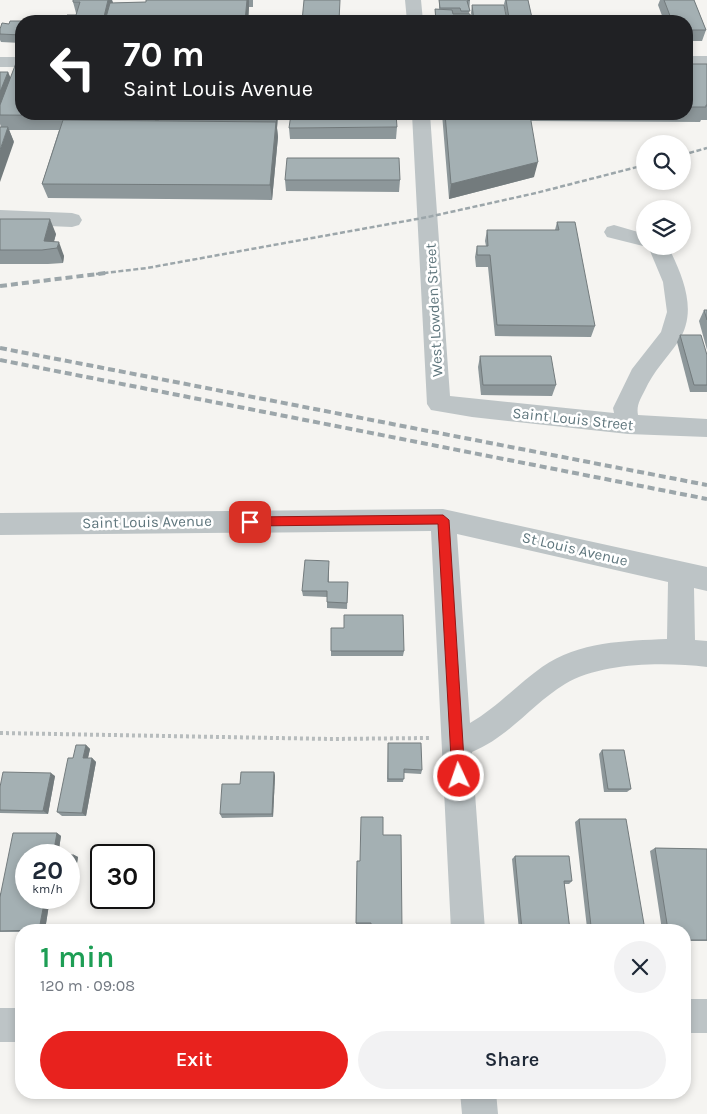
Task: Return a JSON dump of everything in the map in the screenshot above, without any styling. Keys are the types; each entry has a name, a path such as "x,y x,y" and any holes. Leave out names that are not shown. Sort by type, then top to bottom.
{"street":[{"path":"413,0 414,15"},
{"path":"693,61 707,61"},
{"path":"0,62 15,62"},
{"name":"West Lowden Street","path":"421,120 439,404"},
{"path":"0,217 72,220"},
{"path":"628,425 626,408 640,375 671,335 678,312 674,282 660,255"},
{"name":"Saint Louis Street","path":"439,404 628,425 707,428"},
{"path":"443,520 468,924"},
{"name":"Saint Louis Avenue","path":"0,524 443,520"},
{"name":"St Louis Avenue","path":"443,520 694,576"},
{"path":"456,738 471,738 483,732 554,675 582,662 606,655 694,652 694,576"},
{"path":"691,1016 707,1016"},
{"path":"0,1025 15,1025"},
{"path":"479,1099 480,1114"}],"lane":[{"path":"614,232 636,239"}],"path":[{"path":"0,733 332,739 456,738"}],"building":[{"path":"73,0 108,0 104,15 76,15 80,2 73,2"},
{"path":"146,0 247,0 246,15 107,15 110,3 146,2"},
{"path":"304,0 340,0 339,15 303,15"},
{"path":"439,0 470,0 467,1 470,11 461,11 460,8 440,8"},
{"path":"506,0 528,0 531,15 508,15"},
{"path":"664,0 694,0 706,30 693,30 693,15 670,15"},
{"path":"472,5 504,5 506,15 473,15"},
{"path":"435,9 452,10 453,14 470,15 436,15"},
{"path":"10,21 15,21 15,35 0,34 2,23 9,24"},
{"path":"693,64 707,64 706,107 693,107"},
{"path":"15,66 15,115 0,115 0,105"},
{"path":"0,72 8,72 0,92"},
{"path":"63,120 276,122 270,185 42,184"},
{"path":"290,120 396,120 397,127 289,128"},
{"path":"446,120 531,120 538,162 451,184"},
{"path":"0,127 8,127 0,150"},
{"path":"287,158 399,158 400,180 285,180"},
{"path":"0,219 50,219 44,241 59,242 57,248 0,250"},
{"path":"557,222 575,222 595,326 497,325 490,255 477,255 477,246 488,246 487,230 559,230"},
{"path":"680,335 701,335 707,355 707,385 694,385"},
{"path":"480,356 551,356 556,385 483,385"},
{"path":"305,560 329,561 328,582 348,582 347,603 327,602 327,591 302,591"},
{"path":"344,615 403,615 404,651 331,651 331,628 344,628"},
{"path":"388,743 421,743 422,770 404,769 404,779 388,779"},
{"path":"76,745 86,745 83,758 92,758 82,813 57,812 68,758 73,758"},
{"path":"602,750 624,750 631,789 608,789"},
{"path":"3,772 51,773 43,811 0,810 0,787"},
{"path":"241,772 274,772 272,814 220,814 222,784 240,784"},
{"path":"361,817 383,817 383,835 401,835 402,924 356,923 357,861 360,861"},
{"path":"579,819 626,819 644,924 591,924"},
{"path":"13,833 57,833 55,844 15,844 15,909 43,909 40,924 15,924 15,931 0,931 0,897"},
{"path":"655,848 707,849 707,940 691,940 691,924 667,924"},
{"path":"515,856 569,856 572,881 564,881 569,924 521,924"}],"railway":[{"path":"691,152 707,148"},
{"path":"96,274 147,268 428,217 536,193 636,167"},
{"path":"0,286 106,273"},
{"path":"0,348 707,485"},
{"path":"0,360 707,499"}],"route":[{"path":"250,522 443,520 459,776"}]}
